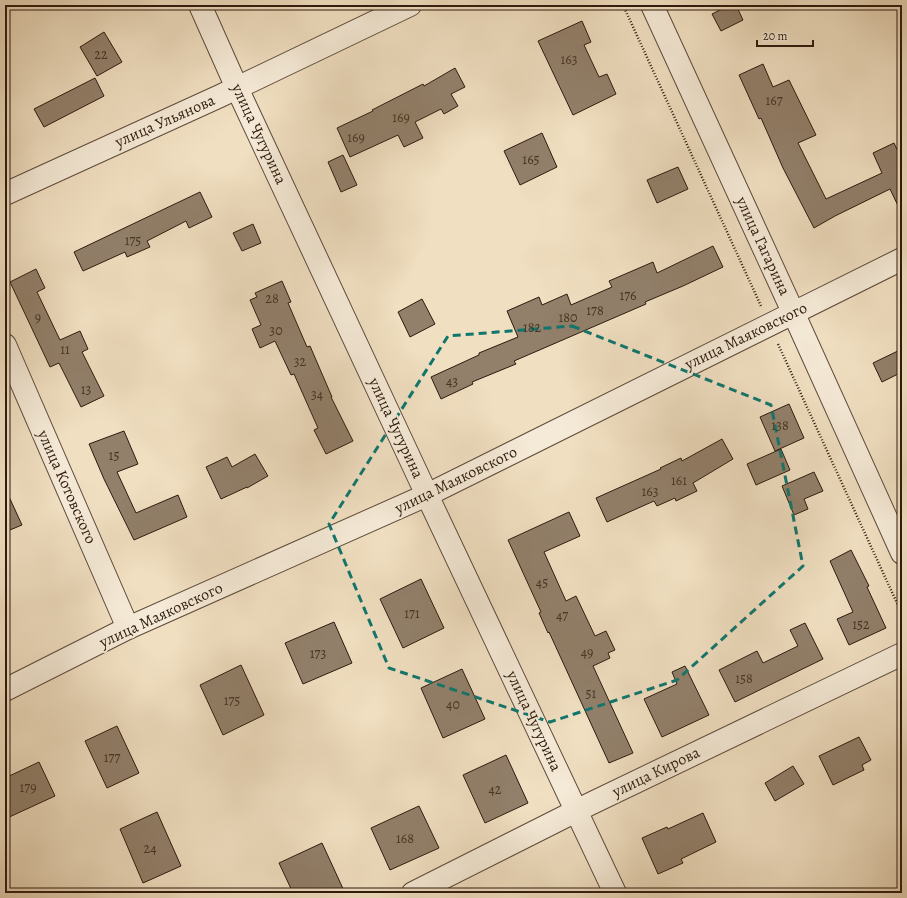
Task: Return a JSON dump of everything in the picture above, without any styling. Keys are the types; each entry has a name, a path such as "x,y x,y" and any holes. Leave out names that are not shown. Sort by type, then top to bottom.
{"street":[{"name":"улица Чугурина","path":"200,5 237,88 614,893"},
{"name":"улица Ульянова","path":"5,194 237,88 410,5"},
{"name":"улица Гагарина","path":"652,5 902,553"},
{"name":"улица Маяковского","path":"5,690 128,628 427,495 902,259"},
{"name":"улица Котовского","path":"5,346 128,628"},
{"name":"улица Кирова","path":"413,893 576,811 902,654"}],"highlighted area":[{"path":"572,326 771,405 803,566 677,680 550,722 389,668 329,524 448,336"}],"building":[{"path":"730,5 736,5 743,20 721,31 712,14"},
{"path":"582,21 591,42 584,45 599,77 607,74 616,94 573,115 538,41"},
{"path":"104,32 122,62 97,76 80,47"},
{"path":"763,64 773,87 789,80 816,135 798,143 826,199 882,173 873,153 894,143 902,160 902,214 890,189 814,228 783,168 761,118 759,119 739,75"},
{"path":"455,68 465,87 451,94 458,106 444,114 441,109 415,122 423,138 404,147 398,135 350,157 337,128 373,111 372,110 423,84 424,86"},
{"path":"95,78 104,96 44,127 34,109"},
{"path":"542,133 557,167 520,185 504,151"},
{"path":"343,155 357,185 341,192 328,162"},
{"path":"678,167 688,189 657,203 647,180"},
{"path":"200,192 212,217 189,228 186,221 147,241 150,247 127,257 125,252 83,271 74,252"},
{"path":"253,224 261,243 242,251 233,233"},
{"path":"713,246 723,267 645,302 646,304 514,361 516,364 472,382 473,384 441,399 431,377 479,355 479,353 518,337 507,311 539,297 542,305 567,294 571,305 612,287 609,281 653,262 657,273"},
{"path":"36,269 45,288 37,292 60,340 80,331 88,349 82,352 104,396 81,407 59,363 50,367 10,282"},
{"path":"282,281 291,302 288,303 307,347 310,346 331,397 353,441 326,454 314,430 318,428 294,374 291,375 275,341 260,348 252,329 261,325 250,300 257,297 255,293"},
{"path":"422,299 435,324 410,337 398,312"},
{"path":"902,349 902,372 882,382 873,363"},
{"path":"789,404 804,438 775,451 760,417"},
{"path":"124,431 138,464 117,472 136,513 178,495 187,517 134,540 104,479 89,444"},
{"path":"722,439 733,459 693,483 697,491 676,501 675,498 657,506 654,501 607,522 596,498 661,469 660,468 681,458 682,461"},
{"path":"781,449 790,470 756,485 747,464"},
{"path":"255,454 268,476 247,488 221,499 206,467 227,457 232,467"},
{"path":"814,472 823,491 804,499 808,509 794,515 782,486"},
{"path":"5,488 22,525 5,532"},
{"path":"569,512 580,536 544,552 566,601 576,596 595,636 606,631 615,650 608,653 610,658 593,666 633,753 609,763 549,632 548,633 539,613 541,612 508,540"},
{"path":"851,550 869,586 867,587 886,628 849,645 837,619 853,612 830,561"},
{"path":"421,579 444,628 403,648 380,599"},
{"path":"334,622 352,663 303,684 285,643"},
{"path":"805,623 823,659 735,702 719,670 757,651 763,663 798,646 790,630"},
{"path":"241,665 264,715 223,735 200,685"},
{"path":"685,666 709,715 662,737 644,699 677,684 672,672"},
{"path":"462,669 485,719 443,738 421,688"},
{"path":"117,726 139,773 107,788 85,741"},
{"path":"859,737 871,760 862,765 864,770 833,785 819,756"},
{"path":"506,755 528,803 485,823 463,775"},
{"path":"39,762 55,796 5,819 5,778"},
{"path":"793,766 804,784 775,801 765,783"},
{"path":"419,806 439,848 390,870 371,828"},
{"path":"157,812 181,866 143,883 120,829"},
{"path":"703,813 716,842 681,859 683,863 658,874 642,838 667,827 668,829"},
{"path":"322,843 345,893 293,893 279,863"}]}
